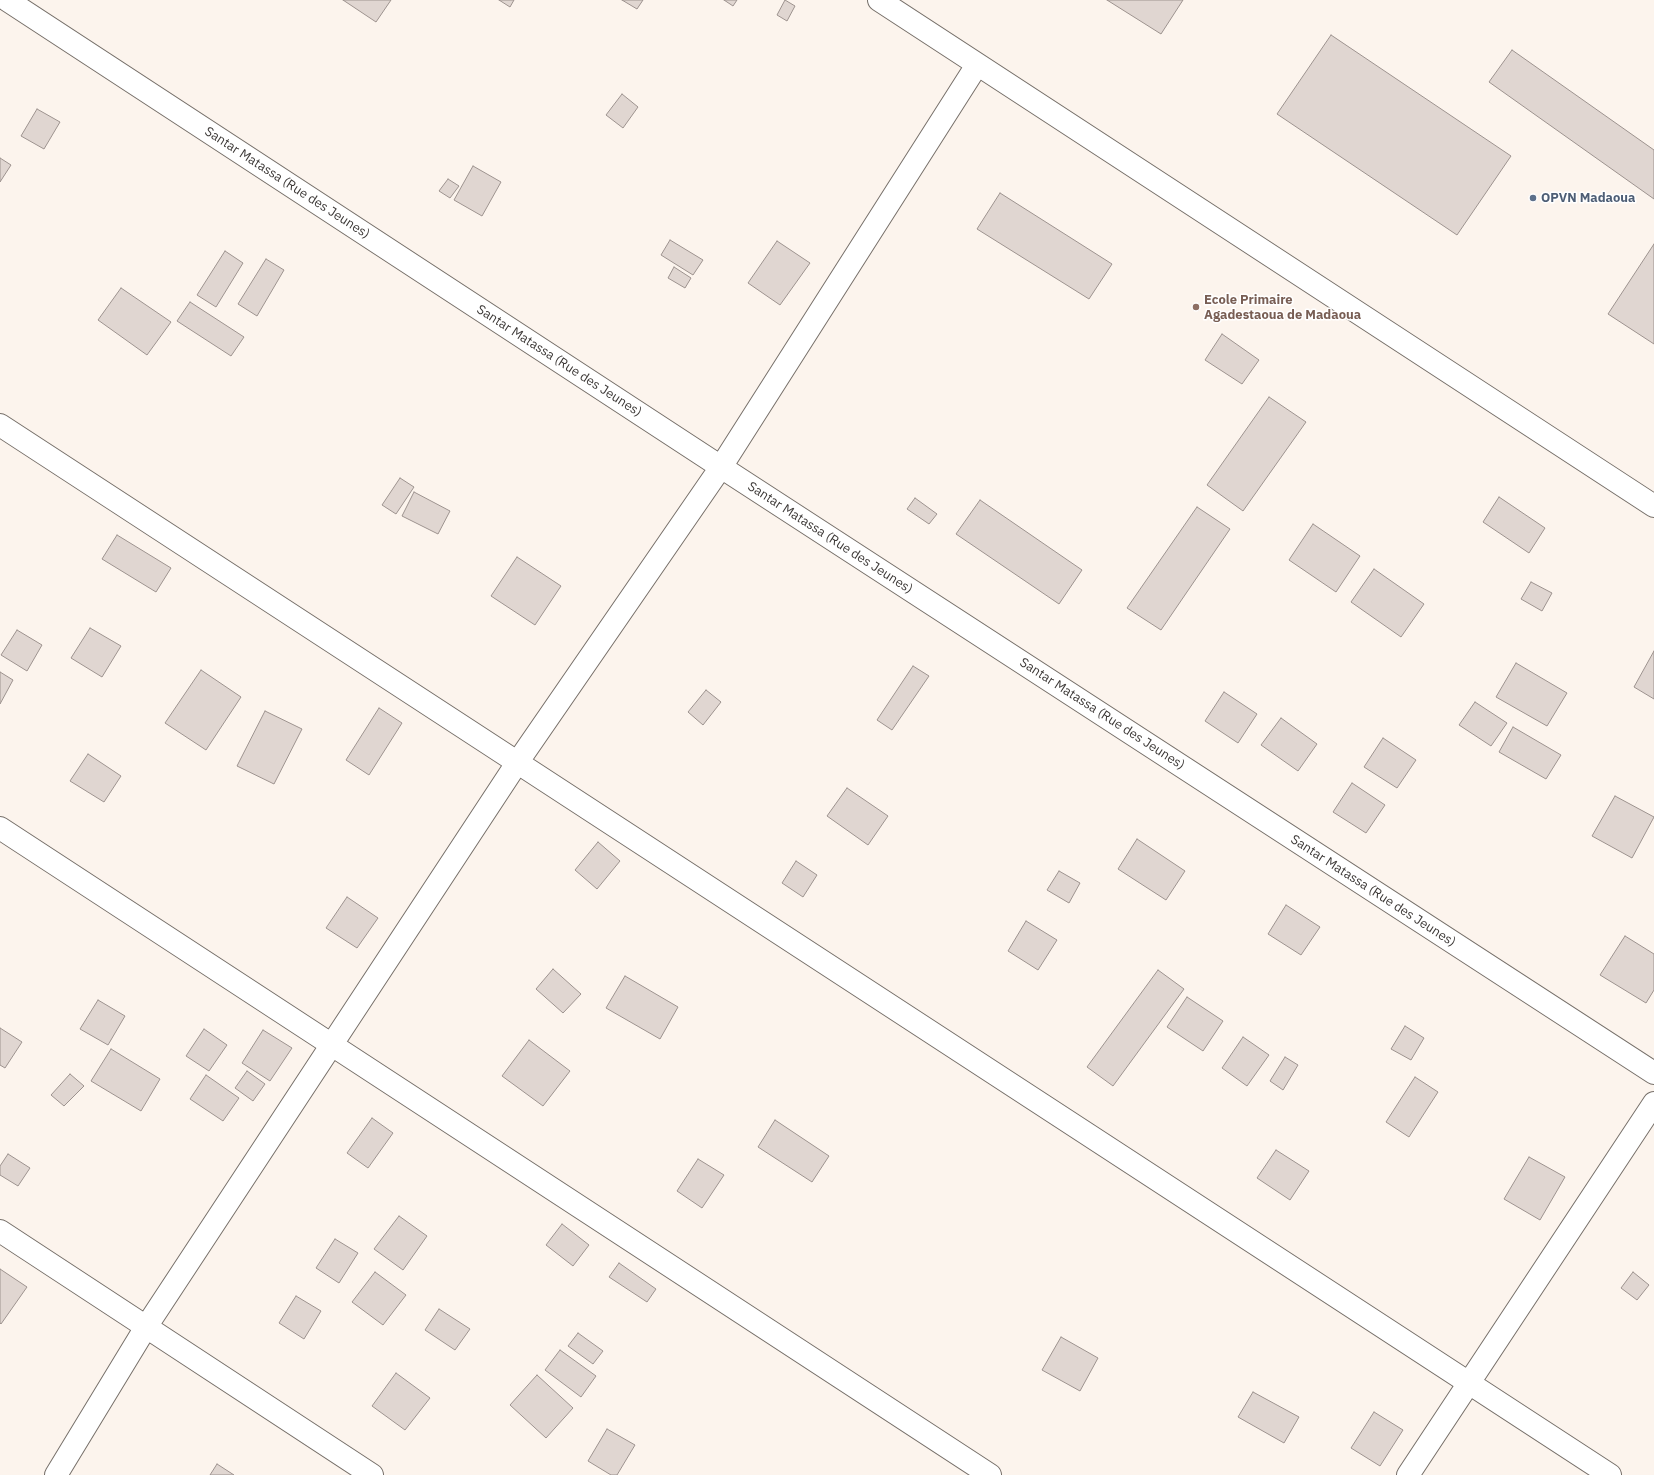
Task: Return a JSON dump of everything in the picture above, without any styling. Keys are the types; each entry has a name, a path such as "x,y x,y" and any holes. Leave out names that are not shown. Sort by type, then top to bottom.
{"main road":[{"name":"Santar Matassa (Rue des Jeunes)","path":"8,0 720,467 1654,1073"},
{"path":"879,0 1654,506"},
{"path":"56,1475 146,1327 518,762 720,467 977,65"},
{"path":"0,425 1610,1475"},
{"path":"0,828 990,1475"},
{"path":"1408,1475 1654,1103"},
{"path":"0,1231 372,1475"}],"building":[{"path":"343,0 391,0 376,22"},
{"path":"499,0 514,0 510,7"},
{"path":"622,0 643,0 637,9"},
{"path":"724,0 737,0 733,6"},
{"path":"785,0 795,6 787,21 777,15"},
{"path":"1107,0 1183,0 1161,34"},
{"path":"1331,35 1511,156 1457,235 1277,114"},
{"path":"1512,50 1654,150 1654,199 1489,82"},
{"path":"622,94 638,107 623,128 606,115"},
{"path":"37,109 60,122 44,149 21,136"},
{"path":"0,158 11,165 0,182"},
{"path":"473,166 501,182 482,216 454,200"},
{"path":"448,179 459,186 450,198 439,191"},
{"path":"1000,193 1112,264 1089,299 977,229"},
{"path":"670,240 703,260 693,275 661,255"},
{"path":"777,241 810,263 780,305 748,283"},
{"path":"1654,244 1654,344 1608,314"},
{"path":"225,251 243,263 216,307 197,295"},
{"path":"266,259 284,270 257,316 238,304"},
{"path":"674,267 691,278 685,288 668,278"},
{"path":"121,288 171,322 147,355 98,320"},
{"path":"190,302 244,337 231,356 177,321"},
{"path":"1222,334 1259,360 1242,384 1205,360"},
{"path":"1269,397 1306,422 1243,511 1207,485"},
{"path":"400,478 414,487 396,514 382,505"},
{"path":"414,492 450,511 438,534 402,516"},
{"path":"1499,497 1545,528 1529,553 1483,522"},
{"path":"915,498 937,514 929,524 907,509"},
{"path":"980,500 1082,570 1059,604 956,534"},
{"path":"1197,507 1230,529 1161,630 1127,608"},
{"path":"1313,524 1360,556 1336,592 1289,560"},
{"path":"117,535 171,568 156,592 102,559"},
{"path":"517,557 561,586 535,625 491,596"},
{"path":"1374,569 1424,604 1401,637 1351,602"},
{"path":"1531,582 1552,593 1542,611 1521,599"},
{"path":"90,628 121,646 102,677 71,658"},
{"path":"17,630 42,645 27,671 1,655"},
{"path":"1654,651 1654,699 1634,687"},
{"path":"1516,663 1567,693 1547,726 1496,697"},
{"path":"913,666 929,676 892,730 877,720"},
{"path":"201,670 241,697 206,750 165,723"},
{"path":"0,672 13,680 0,704"},
{"path":"706,690 721,702 703,725 688,712"},
{"path":"1224,692 1257,714 1238,743 1205,721"},
{"path":"1475,702 1507,723 1491,746 1459,725"},
{"path":"379,708 402,723 369,775 346,760"},
{"path":"265,711 302,729 274,784 237,766"},
{"path":"1281,718 1317,744 1298,771 1261,745"},
{"path":"1513,727 1561,755 1546,779 1499,752"},
{"path":"1383,738 1416,760 1397,788 1364,767"},
{"path":"88,754 121,776 104,802 70,781"},
{"path":"1352,783 1385,805 1366,833 1333,812"},
{"path":"847,788 888,816 868,845 827,816"},
{"path":"1615,796 1654,817 1632,858 1592,836"},
{"path":"1137,839 1185,871 1166,900 1118,869"},
{"path":"598,842 620,861 597,889 575,870"},
{"path":"796,861 817,875 803,897 782,883"},
{"path":"1059,871 1080,883 1069,903 1047,890"},
{"path":"347,897 378,918 357,948 326,928"},
{"path":"1286,905 1320,927 1301,955 1268,934"},
{"path":"1026,921 1057,940 1038,970 1008,951"},
{"path":"1625,936 1654,954 1654,990 1646,1003 1600,975"},
{"path":"553,969 581,994 563,1013 536,989"},
{"path":"1158,970 1184,989 1113,1086 1087,1067"},
{"path":"625,976 678,1007 660,1039 606,1008"},
{"path":"1187,997 1223,1021 1203,1051 1167,1027"},
{"path":"98,1000 125,1016 108,1045 80,1029"},
{"path":"1405,1026 1424,1038 1411,1060 1391,1049"},
{"path":"0,1028 22,1042 5,1068 0,1065"},
{"path":"204,1029 227,1045 209,1071 186,1056"},
{"path":"263,1030 292,1048 270,1081 242,1063"},
{"path":"1243,1037 1269,1055 1247,1086 1222,1068"},
{"path":"529,1040 570,1071 543,1106 502,1076"},
{"path":"111,1049 160,1079 141,1111 91,1081"},
{"path":"1285,1057 1298,1065 1283,1090 1270,1081"},
{"path":"247,1071 265,1084 253,1101 235,1088"},
{"path":"70,1074 84,1086 64,1106 51,1095"},
{"path":"206,1075 239,1098 223,1121 190,1099"},
{"path":"1415,1077 1438,1092 1409,1137 1386,1122"},
{"path":"372,1118 393,1133 368,1168 347,1153"},
{"path":"775,1120 829,1156 812,1182 758,1147"},
{"path":"1276,1150 1309,1171 1290,1200 1257,1178"},
{"path":"8,1154 30,1168 18,1186 0,1175 0,1166"},
{"path":"1529,1157 1565,1177 1540,1220 1504,1199"},
{"path":"698,1159 724,1175 702,1208 677,1191"},
{"path":"399,1216 427,1236 403,1270 374,1249"},
{"path":"562,1224 589,1245 573,1266 546,1245"},
{"path":"335,1239 358,1253 339,1283 316,1268"},
{"path":"619,1263 656,1289 647,1302 609,1277"},
{"path":"0,1269 27,1287 1,1324 0,1323"},
{"path":"375,1272 406,1295 383,1325 352,1302"},
{"path":"1633,1272 1649,1285 1637,1300 1621,1288"},
{"path":"296,1296 321,1311 304,1339 279,1323"},
{"path":"439,1309 470,1329 455,1350 425,1330"},
{"path":"578,1333 603,1351 593,1364 568,1346"},
{"path":"1061,1337 1098,1358 1080,1391 1042,1370"},
{"path":"560,1350 596,1376 581,1397 545,1370"},
{"path":"396,1373 430,1398 405,1430 372,1406"},
{"path":"537,1375 573,1408 546,1438 510,1405"},
{"path":"1253,1392 1299,1417 1284,1443 1238,1417"},
{"path":"1374,1412 1403,1430 1380,1466 1351,1448"},
{"path":"607,1429 635,1445 617,1475 611,1475 588,1461"},
{"path":"217,1464 234,1475 210,1475"}],"place":[{"name":"OPVN Madaoua","path":"1533,198"},
{"name":"Ecole Primaire Agadestaoua de Madaoua","path":"1196,307"}]}
